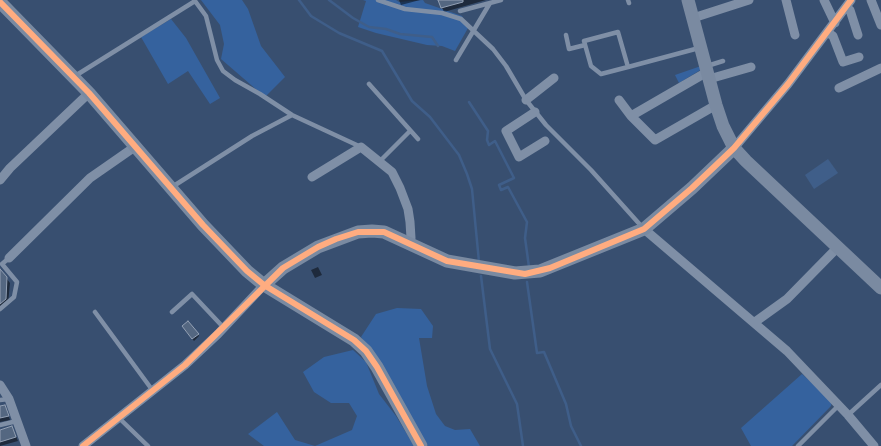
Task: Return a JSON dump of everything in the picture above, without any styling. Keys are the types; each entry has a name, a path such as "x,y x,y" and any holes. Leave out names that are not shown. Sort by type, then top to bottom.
{"street":[{"path":"688,0 716,105 723,126 734,148 881,288"},
{"path":"693,18 749,0"},
{"path":"786,0 795,35"},
{"path":"824,0 835,23"},
{"path":"871,0 881,26"},
{"path":"0,2 34,39 57,59 89,93 171,188 223,245 264,285 330,324 354,340 366,351 377,367 422,446"},
{"path":"83,446 185,365 224,328 264,285 283,268 318,247 358,232 384,232 447,261 515,273 531,273 550,268 644,229 692,188 734,148 788,84 835,23 848,3"},
{"path":"848,3 858,35"},
{"path":"827,32 833,36 843,62 859,57"},
{"path":"631,116 707,72 751,67"},
{"path":"839,88 881,68"},
{"path":"526,100 554,78"},
{"path":"0,180 10,168 89,93"},
{"path":"619,100 631,116 655,140 716,105"},
{"path":"535,112 506,131 519,156 545,142"},
{"path":"4,261 90,178 136,146"},
{"path":"312,177 361,147 392,172 405,199 410,222 411,238 408,244"},
{"path":"644,229 755,322 787,351 872,440"},
{"path":"755,322 786,299 838,247"},
{"path":"0,385 4,400 17,421 26,446"}],"lane":[{"path":"378,0 405,9 442,13 461,19 493,49 506,66 526,100 557,138 590,170 644,229"},
{"path":"460,11 501,0"},
{"path":"74,77 194,1 206,16 217,60 223,71 292,115 361,147"},
{"path":"456,60 490,3"},
{"path":"628,67 618,32 584,41 591,66 601,74 628,67 701,48"},
{"path":"566,35 569,49 585,45"},
{"path":"707,72 723,61"},
{"path":"369,84 418,139"},
{"path":"171,188 252,136 292,115"},
{"path":"380,161 410,131"},
{"path":"0,309 14,297 18,282 4,261"},
{"path":"172,312 192,294 224,328"},
{"path":"95,312 153,391"},
{"path":"848,415 881,385"},
{"path":"798,446 839,405"},
{"path":"119,418 148,446"},
{"path":"0,425 17,421"}],"shaded area":[{"path":"201,0 242,0 248,9 261,46 285,77 265,97 221,59 224,44 220,25"},
{"path":"363,0 396,0 399,2 423,0 425,3 462,16 468,28 455,51 442,46 427,45 376,33 358,27 366,1"},
{"path":"171,19 186,38 220,98 210,104 188,71 168,84 141,37"},
{"path":"701,66 702,69 679,83 675,75"},
{"path":"828,159 838,173 814,189 805,175"},
{"path":"397,308 421,309 433,326 432,338 419,338 427,386 436,414 445,426 455,430 470,429 480,446 428,446 384,370 361,337 376,314"},
{"path":"353,350 366,362 379,394 396,416 414,446 315,446 352,430 357,416 349,403 331,403 314,392 303,372 324,357"},
{"path":"802,374 832,401 831,406 792,446 751,446 741,428"},
{"path":"277,412 295,440 315,446 264,446 248,434"}],"building":[{"path":"438,0 463,0 463,2 441,8"},
{"path":"0,269 7,277 6,299 0,304"},
{"path":"188,321 199,334 192,339 182,326"},
{"path":"5,405 9,416 0,418 0,406"},
{"path":"12,426 16,437 0,442 0,430"}],"waterway":[{"path":"299,0 311,16 339,33 382,51 412,101 430,117 459,155 472,189 479,262"},
{"path":"329,0 353,18 369,27 386,29 400,34 432,37 438,46"},
{"path":"469,102 488,131 487,140 489,145 495,141 514,178 499,185 501,190 508,187 527,222 525,238 529,267"},
{"path":"481,276 490,349 517,404 523,446"},
{"path":"527,282 537,353 544,352 566,404 571,426 581,446"}],"cycle path":[{"path":"83,446 185,365 283,268 318,247 336,239 358,232 384,232 447,261 525,274 550,268 644,229 692,188 734,148 788,84 851,0"},
{"path":"0,2 89,93 203,225 247,271 264,285 354,340 366,351 377,367 421,446"}]}
